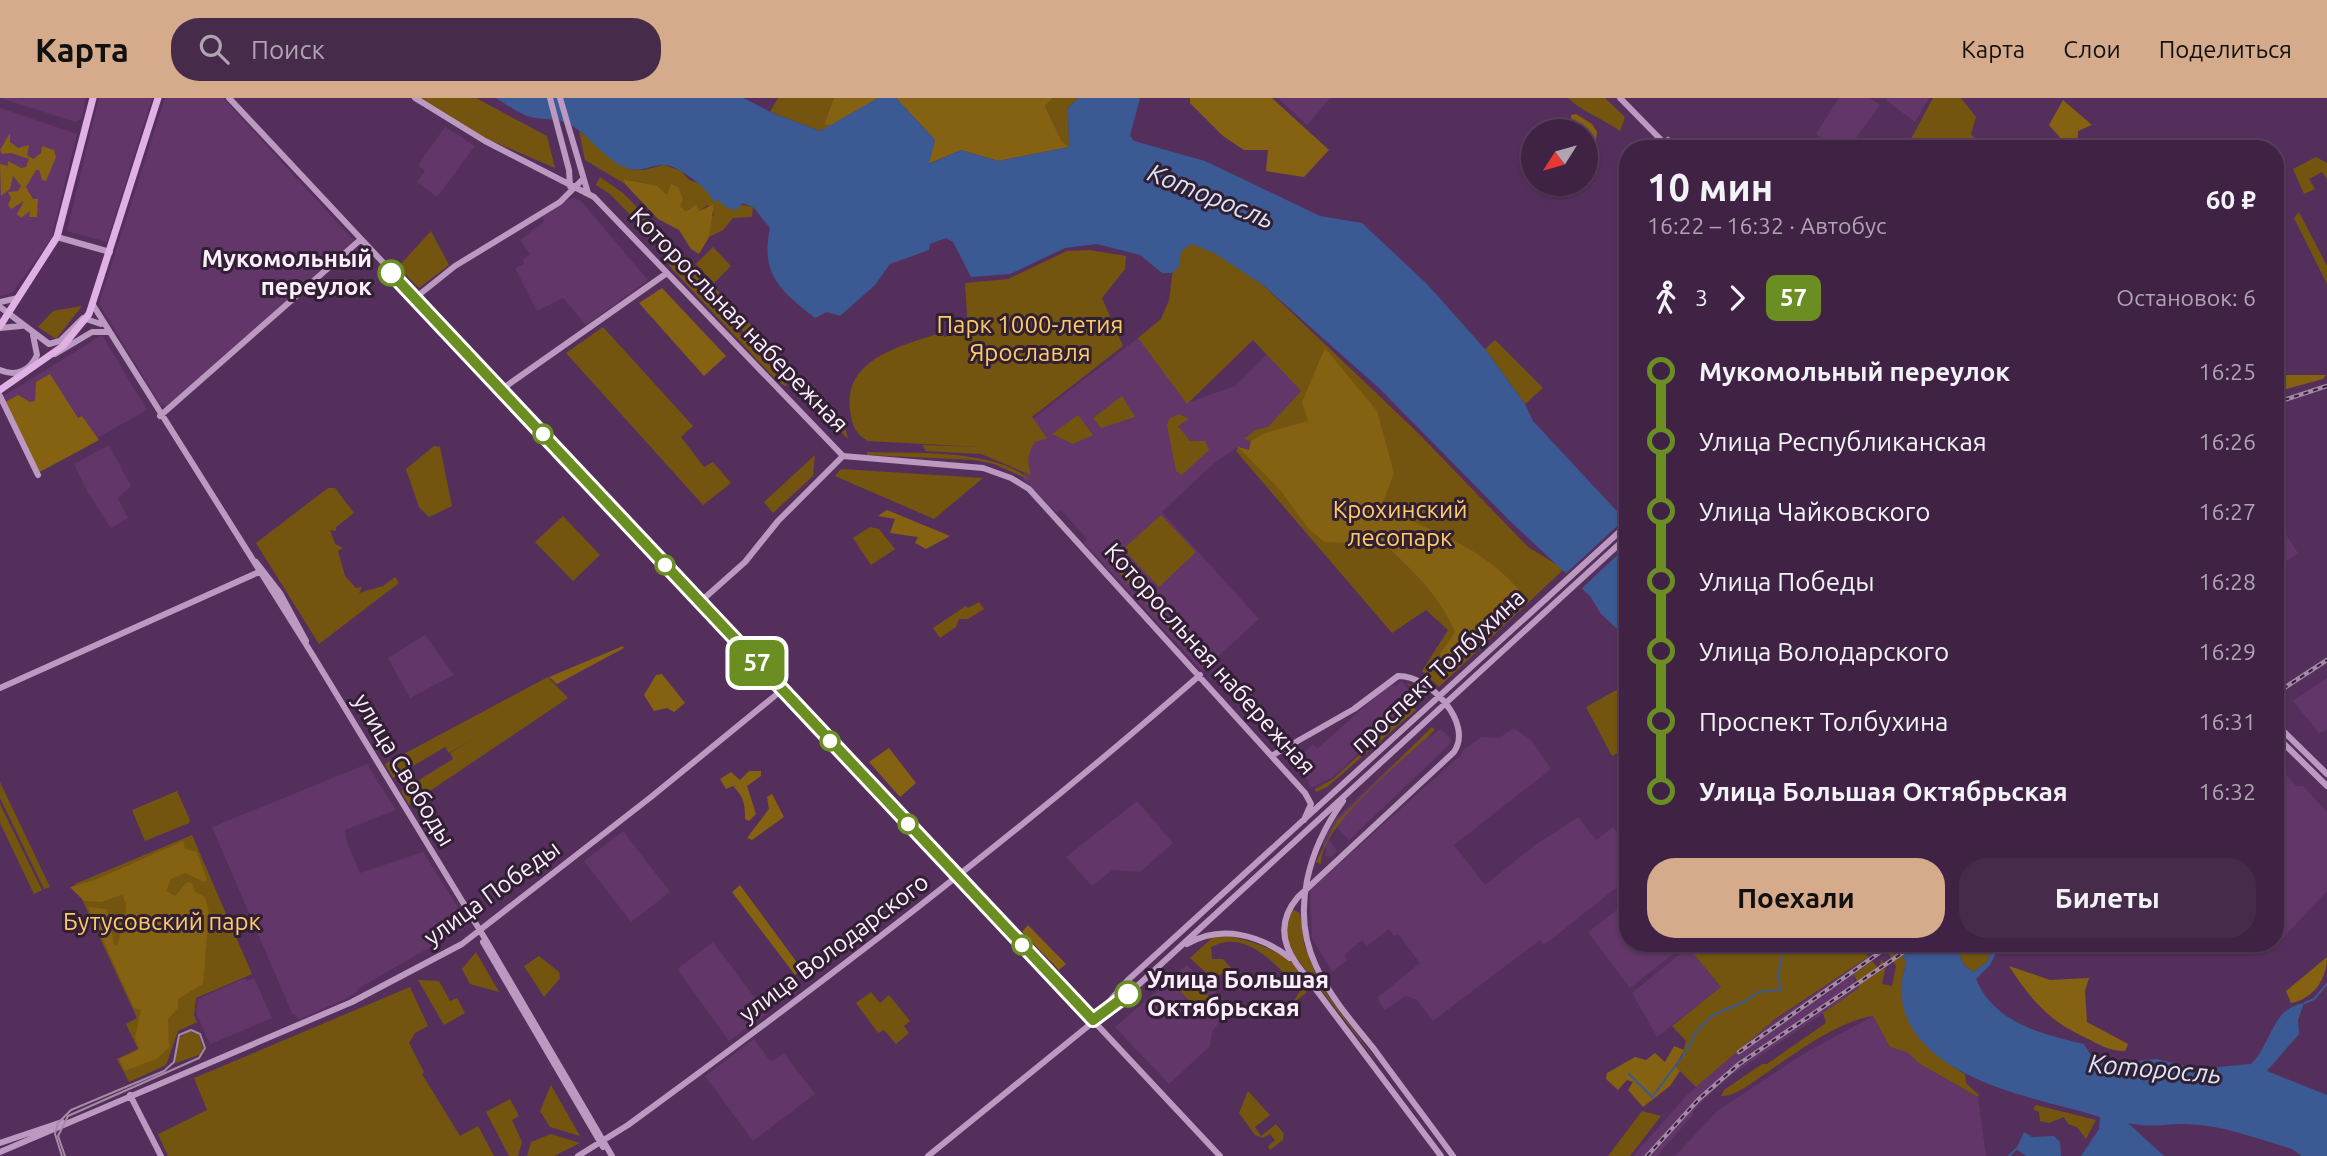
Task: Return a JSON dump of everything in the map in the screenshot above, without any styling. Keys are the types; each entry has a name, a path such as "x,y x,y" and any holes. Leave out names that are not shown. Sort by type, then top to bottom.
{"main road":[{"path":"0,327 57,237 93,98"},
{"path":"50,355 76,333 93,305 158,98"},
{"name":"Которосльная набережная","path":"415,98 485,142 588,194 627,229 843,456 968,466 1011,478 1041,500 1305,793"},
{"path":"550,98 573,186"},
{"path":"560,98 588,194"},
{"path":"1620,98 1667,140"},
{"path":"232,99 360,240 1220,1156"},
{"path":"1637,114 1662,140"},
{"path":"415,298 455,266 565,197 581,177"},
{"path":"57,237 110,252"},
{"path":"160,416 360,240"},
{"path":"502,390 667,273"},
{"path":"19,297 0,304 44,342 52,344 60,341 76,322 87,317"},
{"name":"улица Свободы","path":"93,305 160,416 295,624 611,1156"},
{"path":"87,317 103,325"},
{"path":"0,327 13,324 28,330 37,349 28,368 12,373 0,370"},
{"path":"0,390 28,368 92,332 103,330 108,333"},
{"path":"0,396 38,475"},
{"path":"701,602 744,562 778,521 843,456"},
{"name":"проспект Толбухина","path":"1093,1020 1104,1004 1128,980 1619,532"},
{"name":"проспект Толбухина","path":"928,1156 1093,1020 1110,1010 1619,544"},
{"path":"0,688 261,571"},
{"name":"улица Володарского","path":"578,1156 603,1143 958,877 1123,743 1200,675"},
{"path":"1273,755 1354,709 1398,676 1415,679 1433,692 1459,725 1460,741 1454,752 1323,872 1289,909 1283,921 1284,935 1296,962 1441,1156"},
{"name":"улица Победы","path":"0,1152 373,992 479,932 782,690"},
{"path":"2284,732 2327,774"},
{"path":"2284,743 2327,786"},
{"path":"1352,788 1322,832 1310,863 1304,913 1309,950 1325,984 1453,1156"},
{"path":"1305,793 1321,799 1334,793"},
{"path":"1304,820 1311,804 1305,793"},
{"path":"1310,863 1315,872 1323,872"},
{"path":"1289,909 1295,906 1304,913"},
{"path":"1176,951 1202,936 1230,934 1268,943 1296,962"},
{"path":"130,1095 161,1156"},
{"name":"улица Победы","path":"0,1143 74,1118"}],"shaded area":[{"path":"0,98 86,98 81,119 76,122"},
{"path":"99,98 152,98 107,242 67,231"},
{"path":"165,98 223,98 354,241 166,407 160,404 99,304"},
{"path":"1278,98 1330,98 1307,125"},
{"path":"1839,98 1870,98 1880,105 1855,140 1824,140 1816,134"},
{"path":"1887,98 1929,98 1915,122 1887,101"},
{"path":"0,108 77,134 51,239 12,293 0,296"},
{"path":"445,127 475,146 437,197 417,182 425,171 418,165"},
{"path":"571,198 580,200 648,280 586,325 563,298 537,311 515,268 524,264 523,260 530,254 520,240 545,221 542,217"},
{"path":"102,335 147,410 45,467 37,465 4,396"},
{"path":"1138,338 1187,403 1235,386 1267,354 1301,391 1268,427 1255,430 1245,439 1251,441 1249,450 1238,447 1214,463 1162,512 1259,619 1202,671 1084,543 1087,539 1061,510 1057,513 1023,479 1030,421"},
{"path":"109,445 131,486 118,498 128,518 111,528 88,493 74,464"},
{"path":"2284,532 2298,553 2284,563"},
{"path":"425,635 454,675 410,698 388,658"},
{"path":"2327,678 2327,730 2319,733 2293,701"},
{"path":"1401,681 1414,695 1400,708 1403,712 1333,777 1311,788 1307,779 1299,775 1295,761 1313,744 1317,749 1391,683 1395,687"},
{"path":"1514,728 1532,741 1551,769 1454,845 1485,885 1535,845 1578,817 1596,840 1613,827 1619,835 1619,886 1544,945 1540,940 1433,1021 1417,1000 1406,996 1384,1010 1377,998 1420,963 1398,934 1394,936 1389,929 1367,946 1362,940 1344,955 1347,960 1332,972 1312,938 1310,890 1463,753 1462,751 1481,737 1499,738"},
{"path":"1441,729 1451,739 1449,745 1349,840 1336,827 1328,838 1337,851 1331,857 1325,856 1327,849 1320,842 1332,822 1426,733 1430,737"},
{"path":"367,764 396,810 345,830 346,840 360,873 423,852 469,925 359,988 343,1000 300,1019 292,1013 212,827"},
{"path":"2284,773 2296,786 2303,786 2327,812 2327,891 2284,937"},
{"path":"1137,801 1173,843 1140,872 1112,870 1092,886 1066,857"},
{"path":"623,831 670,892 631,922 584,861"},
{"path":"1619,908 1619,952 1676,952 1630,988 1588,932"},
{"path":"713,942 767,1014 729,1041 677,969"},
{"path":"1683,952 1689,955 1693,953 1721,987 1657,1037 1632,993"},
{"path":"1869,956 1872,961 1853,978 1859,989 1726,1079 1693,1111 1693,1115 1657,1156 1633,1156 1687,1095 1761,1030"},
{"path":"1187,965 1230,1006 1212,1032 1210,1046 1169,1084 1115,1027"},
{"path":"245,978 247,981 254,978 272,1018 210,1044 196,1013 198,999"},
{"path":"1873,1016 1890,1047 1907,1052 1920,1064 1978,1097 1986,1156 1675,1156 1717,1111 1805,1053"},
{"path":"754,1039 771,1062 784,1053 815,1094 753,1141 705,1076"}],"green space":[{"path":"418,98 476,98 547,136 555,168 483,137"},
{"path":"778,98 834,98 824,124 830,126 820,131 770,112"},
{"path":"834,98 878,98 830,126 824,124"},
{"path":"896,98 1053,98 1045,106 1061,140 1069,147 998,161 961,150 928,164 935,140"},
{"path":"1053,98 1078,98 1068,108 1069,147 1061,140 1045,106"},
{"path":"1190,98 1272,98 1329,150 1304,177 1266,171 1268,150 1244,150 1223,136 1190,103"},
{"path":"1568,98 1605,98 1625,117 1620,131 1580,107"},
{"path":"1933,98 1961,98 1976,117 1971,134 1976,140 1911,139"},
{"path":"2063,100 2092,125 2078,131 2078,140 2062,140 2049,125"},
{"path":"1576,114 1584,119 1571,119 1571,115"},
{"path":"579,131 629,169 643,170 664,165 681,171 689,180 698,183 718,200 753,207 752,217 733,218 723,230 709,237 709,222 714,214 708,205 699,211 690,208 686,211 656,186 625,179 625,184 585,160"},
{"path":"10,133 10,142 18,148 29,145 27,155 33,159 41,153 42,146 54,150 56,157 46,181 42,180 39,170 36,170 26,187 33,199 38,199 37,217 29,217 30,211 21,218 17,214 24,201 11,209 8,205 11,198 8,192 18,191 21,186 13,176 10,189 1,196 0,164 8,166 8,161 21,168 26,167 29,159 11,153 2,154 0,150"},
{"path":"2316,157 2327,163 2327,179 2322,172 2309,179 2315,189 2304,194 2293,169"},
{"path":"600,177 623,193 677,248 670,256 610,194 596,185"},
{"path":"624,179 657,186 667,195 671,184 678,187 683,199 680,206 686,211 696,205 699,211 714,204 709,237 699,254 691,249 679,230 658,219 625,184"},
{"path":"2299,212 2327,266 2327,284 2294,218"},
{"path":"431,231 449,265 419,288 398,267"},
{"name":"Крохинский лесопарк","path":"1189,241 1231,261 1263,285 1418,433 1528,547 1564,569 1439,687 1422,671 1448,630 1426,610 1392,633 1236,451 1238,447 1249,450 1251,441 1244,439 1255,430 1268,427 1301,391 1253,340 1187,404 1138,338 1161,319 1169,300 1175,253"},
{"path":"713,247 731,266 714,283 696,264"},
{"path":"678,250 772,347 765,354 672,258"},
{"name":"Парк 1000-летия Ярославля","path":"1089,250 1126,256 1125,269 1102,298 1123,346 1032,417 1047,438 1035,442 1030,451 1028,462 1031,475 981,454 926,451 922,445 981,447 868,441 857,432 850,410 851,392 856,378 866,366 893,349 940,333 945,337 968,328 965,283 1008,279 1067,251"},
{"path":"667,257 788,384 785,386 777,381 672,269 665,259"},
{"path":"662,288 726,356 704,376 639,303"},
{"path":"82,306 56,339 38,327 53,311"},
{"path":"603,327 693,426 681,437 704,467 713,462 731,483 703,505 566,353"},
{"path":"1495,340 1543,388 1525,404 1485,349"},
{"path":"1325,348 1377,411 1394,473 1381,507 1476,553 1509,579 1523,595 1450,668 1439,669 1440,654 1455,632 1442,606 1415,574 1385,544 1324,542 1308,528 1281,491 1238,447 1249,450 1251,441 1265,433 1308,421 1302,402"},
{"path":"774,350 844,423 848,439 767,356"},
{"path":"50,374 78,418 82,416 99,440 38,473 4,403 18,395 30,402 35,401 36,382"},
{"path":"2284,375 2326,375 2323,379 2284,390"},
{"path":"1122,396 1135,417 1101,428 1093,418"},
{"path":"1179,414 1189,419 1178,426 1190,441 1205,441 1209,450 1182,475 1176,471 1167,425 1169,419"},
{"path":"1078,415 1093,435 1073,444 1052,434"},
{"path":"434,446 440,447 452,506 429,517 419,507 406,469"},
{"path":"867,452 930,453 975,458 996,462 1030,480 994,464 974,460 867,455"},
{"path":"815,455 813,476 773,513 764,502"},
{"path":"841,469 983,478 934,519 835,476"},
{"path":"328,488 335,488 354,513 336,527 336,531 330,530 335,544 343,548 338,551 345,576 356,588 362,587 359,593 383,586 395,577 399,583 319,644 256,543"},
{"path":"887,510 950,536 926,549 915,543 918,537 890,533 895,519 878,516"},
{"path":"1161,515 1196,552 1159,587 1123,549"},
{"path":"563,516 600,555 573,581 535,542"},
{"path":"870,527 879,529 895,549 871,565 853,538"},
{"path":"1115,554 1153,592 1146,599 1191,648 1198,643 1212,658 1204,667 1108,561"},
{"path":"979,602 984,609 968,619 959,619 956,627 940,638 933,628 966,606 968,608"},
{"path":"623,646 624,648 557,684 549,677"},
{"path":"662,674 685,703 674,712 667,708 654,711 644,695 656,675"},
{"path":"548,677 568,698 409,805 401,791 453,759 450,753 480,735 449,753 445,747 393,778 385,764"},
{"path":"1406,682 1426,695 1412,705 1416,710 1327,787 1316,792 1315,789 1333,779 1407,711 1406,707 1418,695"},
{"path":"1619,688 1619,752 1612,756 1586,707"},
{"path":"1432,727 1435,730 1349,812 1324,848 1321,864 1316,862 1336,822"},
{"path":"889,748 916,783 900,797 869,762"},
{"path":"749,771 761,771 761,776 747,786 756,814 749,821 745,819 740,794 733,786 726,789 720,779 731,772 740,780"},
{"path":"0,782 50,887 44,889 0,798"},
{"path":"177,791 189,823 145,841 132,810"},
{"path":"772,794 784,817 752,840 747,838 769,809 767,797"},
{"path":"0,804 42,890 34,894 0,823"},
{"name":"Бутусовский парк","path":"192,835 252,974 196,998 194,1015 197,1022 178,1031 166,1065 129,1082 117,1059 138,1049 126,1024 137,1018 75,884"},
{"name":"Бутусовский парк","path":"183,841 185,849 197,852 207,880 204,882 185,873 171,879 166,891 175,896 187,882 192,883 195,892 205,897 209,913 203,984 178,999 178,1008 168,1019 169,1047 158,1058 125,1071 119,1059 139,1049 135,1037 141,1010 134,1008 88,907 107,909 114,944 117,946 125,919 126,903 122,895 101,902 84,901 70,887 95,880"},
{"path":"740,885 801,968 795,975 732,892"},
{"path":"1291,909 1300,913 1304,944 1319,983 1380,1066 1295,956 1287,933"},
{"path":"1028,925 1066,964 1059,970 1022,932"},
{"path":"1226,936 1263,946 1290,961 1305,981 1306,993 1292,1004 1300,991 1261,953 1237,942 1224,942 1211,947 1212,959 1223,959 1231,968 1213,979 1190,958 1213,937"},
{"path":"476,952 499,992 470,984 462,969"},
{"path":"1866,952 1868,957 1775,1019 1696,1087 1675,1066 1686,1041 1672,1026 1721,987 1693,953"},
{"path":"1887,952 1899,952 1905,960 1901,993 1904,1007 1916,1031 1943,1060 1965,1074 1966,1083 1978,1097 1920,1064 1907,1052 1890,1047 1873,1016 1832,1031 1745,1087 1733,1094 1721,1096 1724,1090 1826,1023 1823,1013 1859,988 1854,974 1872,961 1878,968 1882,959 1885,970 1882,984 1892,986 1896,966"},
{"path":"1958,952 1991,952 1987,962 1973,972 1964,965"},
{"path":"539,956 559,972 560,978 544,997 524,966"},
{"path":"2327,957 2325,972 2318,986 2306,997 2291,1003 2286,991"},
{"path":"2009,966 2050,980 2089,978 2085,991 2087,1022 2128,1044 2125,1051 2104,1047 2060,1024 2033,999"},
{"path":"1184,977 1192,979 1217,1004 1216,1015 1205,1017 1179,990 1178,983"},
{"path":"418,980 439,981 450,1001 457,998 465,1013 444,1025"},
{"path":"410,987 428,1026 415,1033 409,1043 424,1072 422,1074 460,1136 478,1126 494,1156 168,1156 158,1134 207,1110 194,1078"},
{"path":"871,992 880,1003 889,995 910,1021 904,1026 909,1033 896,1044 884,1030 878,1033 856,1003"},
{"path":"189,1031 199,1035 203,1049 199,1055 173,1064 178,1039"},
{"path":"1674,1046 1684,1050 1675,1066 1680,1071 1670,1086 1643,1107 1628,1090 1633,1082 1627,1080 1618,1090 1606,1079 1607,1073 1635,1057 1646,1060 1655,1053 1665,1062"},
{"path":"551,1085 580,1136 550,1127 540,1111"},
{"path":"1248,1091 1270,1115 1255,1127 1261,1136 1276,1124 1284,1134 1283,1140 1270,1150 1268,1146 1275,1140 1270,1134 1263,1138 1255,1135 1239,1113"},
{"path":"510,1099 519,1116 512,1120 522,1142 518,1156 509,1156 486,1112"},
{"path":"2036,1105 2096,1120 2086,1139 2077,1127 2068,1124 2064,1117 2049,1123 2040,1121 2039,1112 2033,1109"},
{"path":"1642,1111 1661,1116 1630,1156 1608,1156"},
{"path":"551,1134 580,1143 554,1156 527,1156 531,1142"}],"water":[{"name":"Которосль","path":"496,98 744,98 770,112 820,131 878,98 896,98 935,140 929,164 961,150 998,161 1069,147 1068,108 1078,98 1140,98 1130,136 1134,141 1205,161 1320,216 1362,223 1427,284 1485,349 1525,404 1533,421 1619,513 1619,631 1601,614 1590,596 1509,520 1379,388 1263,285 1214,253 1192,244 1181,251 1179,267 1172,273 1162,273 1140,255 1097,244 1065,248 1010,274 971,277 953,242 946,238 930,244 929,250 890,264 875,285 840,316 827,312 815,318 792,299 776,280 768,258 770,228 753,207 742,203 737,210 727,208 718,200 714,202 700,185 671,166 660,165 637,170 619,165 571,125 557,120 530,117"},
{"name":"Которосль","path":"1899,952 1958,952 1964,965 1973,972 1987,962 1991,952 1996,952 1990,965 1976,979 1995,1007 2021,1025 2084,1044 2090,1054 2115,1063 2157,1059 2197,1069 2251,1064 2278,1020 2293,1006 2304,1003 2298,1020 2299,1034 2267,1071 2327,1095 2327,1156 2302,1156 2292,1149 2213,1127 2128,1123 2164,1156 2081,1156 2099,1129 2100,1117 2010,1092 1978,1080 1949,1065 1925,1045 1909,1022 1901,992 1905,960"},
{"path":"2024,1132 2032,1137 2054,1136 2060,1142 2061,1156 2026,1156 2016,1149"}],"pier":[{"path":"1619,524 1619,554 1579,591 1563,576"}],"waterway":[{"path":"1629,1074 1652,1097 1688,1049 1695,1033 1713,1015 1746,1001 1758,992 1781,990 1778,976 1782,956"},
{"path":"2305,1003 2314,999 2327,984"},
{"path":"2009,1156 2016,1149"}],"tram line":[{"path":"62,1156 55,1134 58,1123 71,1110 164,1071 174,1062 179,1035 191,1030 200,1034 205,1048 199,1058 68,1116 58,1136 65,1156"}],"railway":[{"path":"2284,400 2327,386"},
{"path":"2284,688 2327,660"},
{"path":"1739,1052 1880,952"},
{"path":"1647,1156 1699,1099 1739,1064 1904,952"}],"bus line":[{"name":"57","path":"391,273 1093,1020 1110,1010 1128,994"}],"place":[{"name":"Мукомольный переулок","path":"391,273"},
{"name":"Улица Большая Октябрьская","path":"1128,994"}]}
